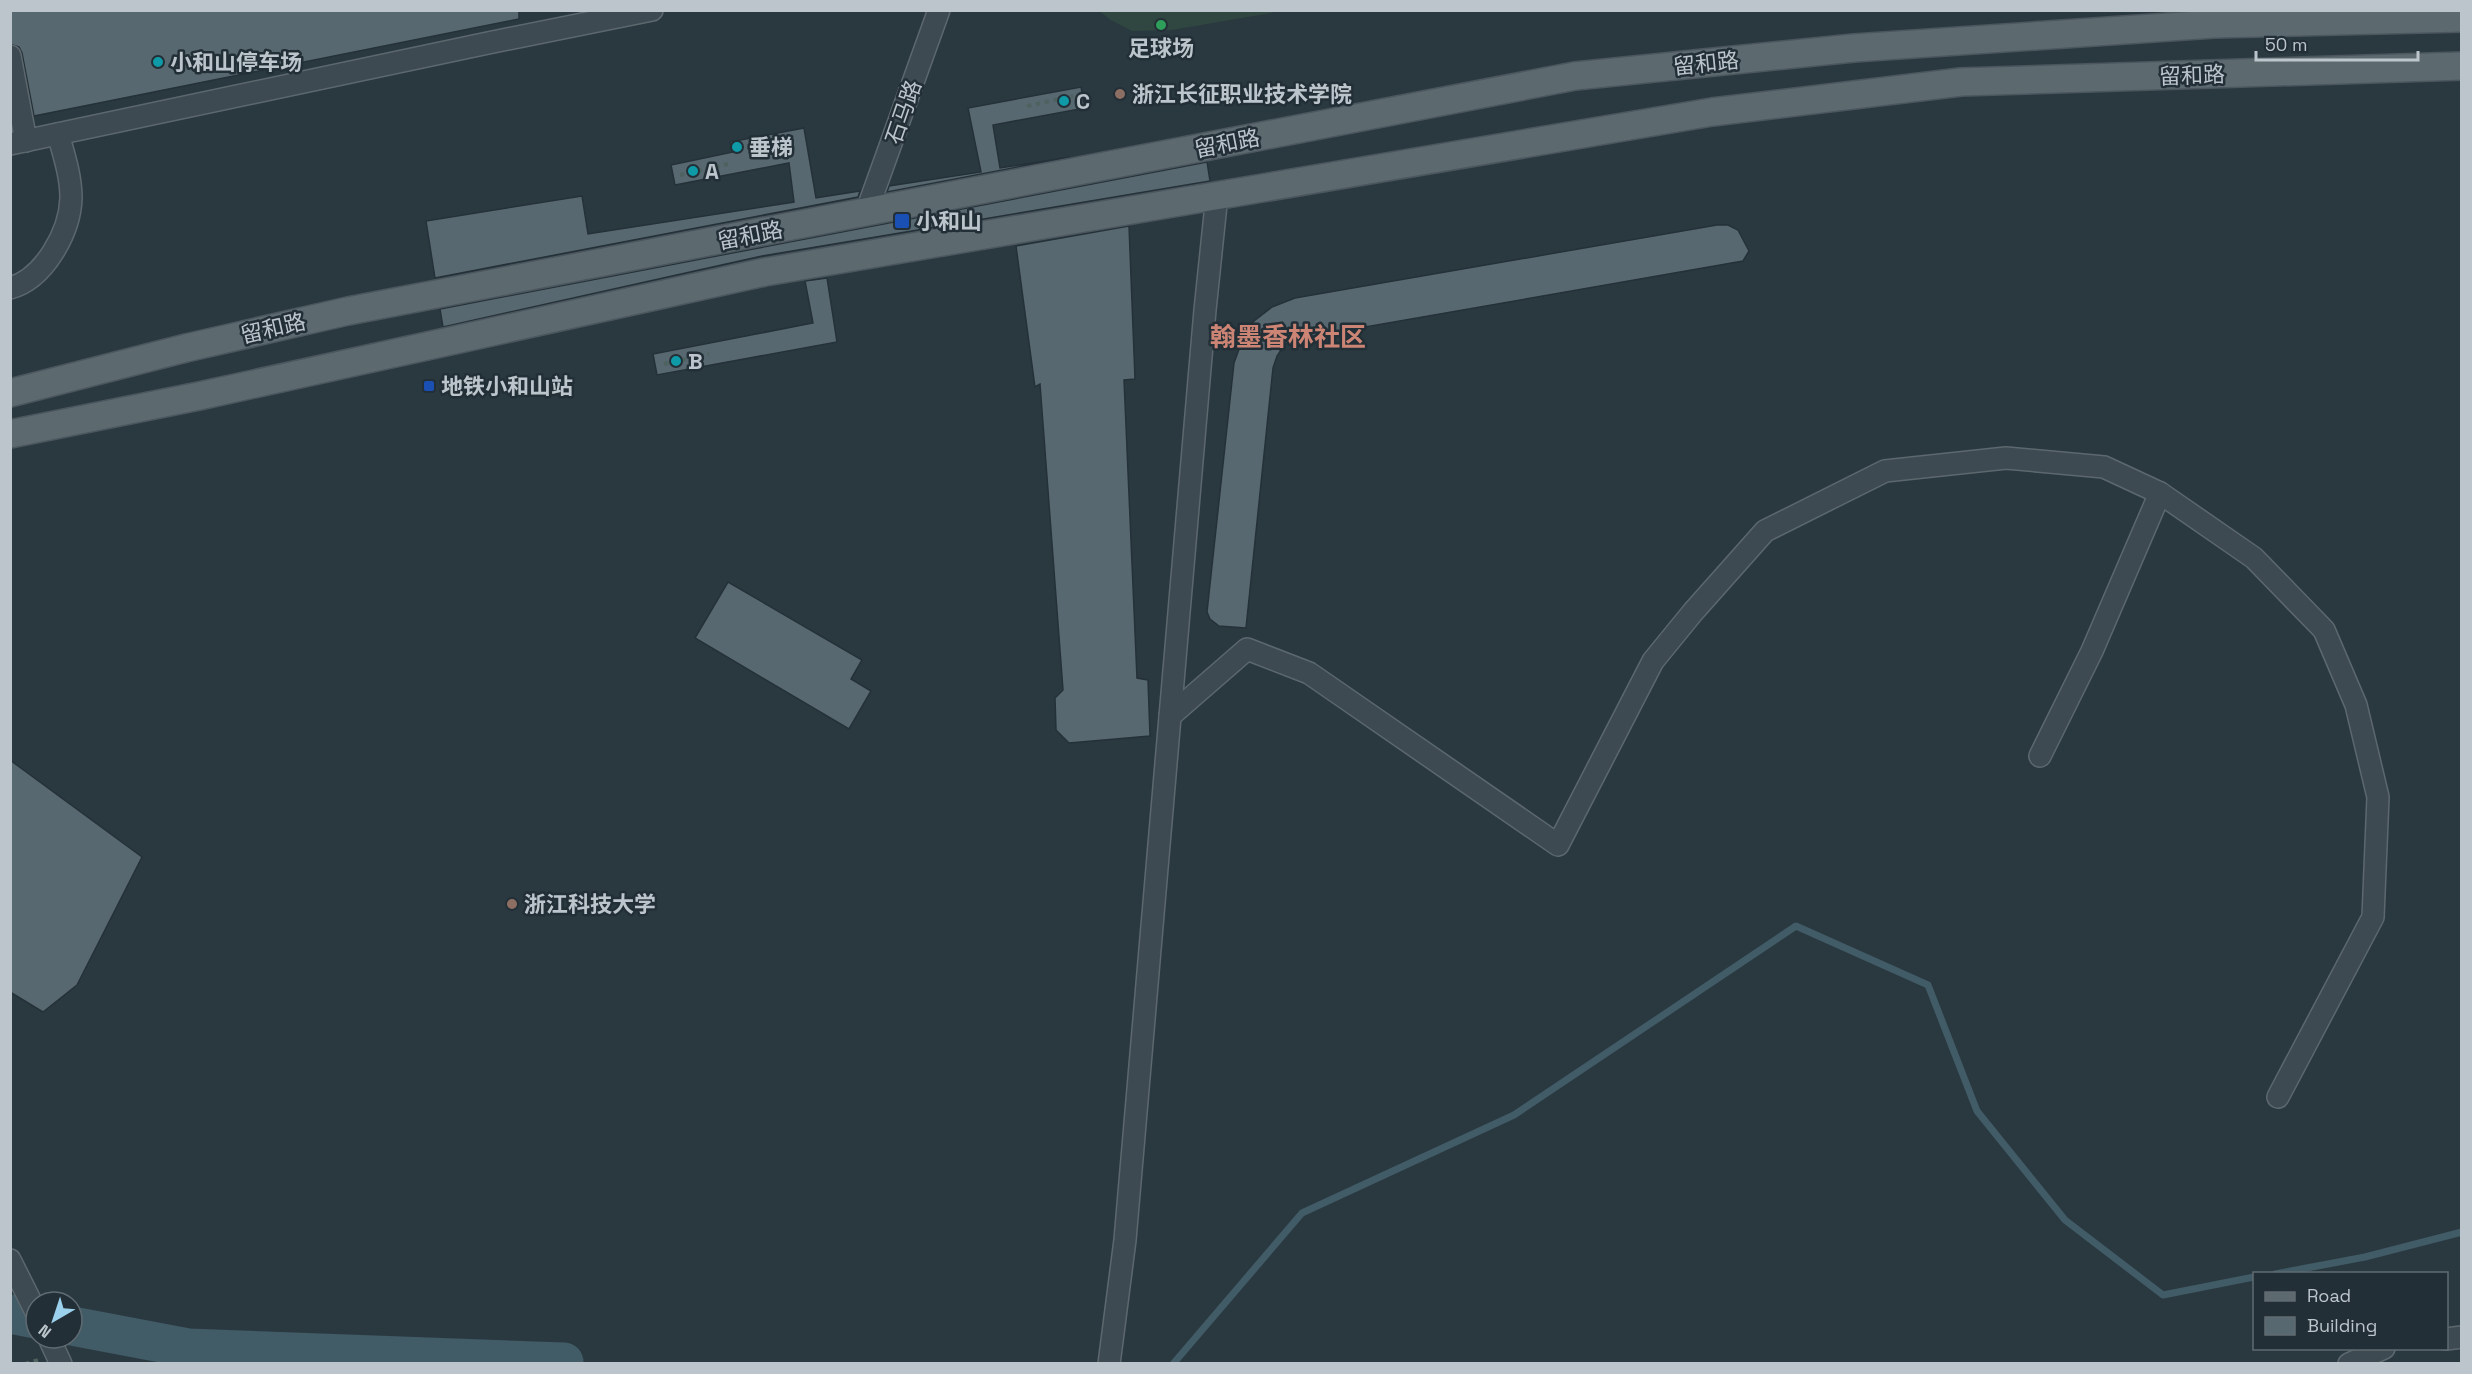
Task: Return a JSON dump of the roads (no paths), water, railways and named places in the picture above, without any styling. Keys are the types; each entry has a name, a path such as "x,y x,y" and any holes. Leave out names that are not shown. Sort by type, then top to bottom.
{"main road":[{"name":"留和路","path":"10,393 186,348 348,311 1575,76 1854,48 2203,25 2462,18"},
{"name":"留和路","path":"10,434 211,394 765,272 1712,112 1961,82 2462,66"}],"street":[{"path":"10,56 18,143 652,10"},
{"name":"石马路","path":"866,213 939,10"},
{"path":"10,288 19,286 50,260 65,228 71,199 68,171 58,134"},
{"path":"1109,1364 1125,1240 1205,310 1217,195"},
{"path":"1170,716 1247,648 1309,673 1558,844 1653,661 1765,531 1885,471 2006,458 2104,467 2160,493 2254,558 2324,630 2356,705 2378,797 2373,917 2278,1097"},
{"path":"2040,756 2092,651 2160,493"},
{"path":"10,1260 25,1290"},
{"path":"55,1350 61,1364"},
{"path":"2349,1364 2380,1350"}],"waterway":[{"path":"1173,1364 1302,1213 1514,1115 1796,926 1928,985 1977,1111 2065,1220 2163,1295 2253,1277"},
{"path":"2286,1272 2365,1257 2462,1232"},
{"path":"10,1314 24,1317"},
{"path":"84,1328 188,1348 564,1362"},
{"path":"564,1362 568,1364"}],"place":[{"name":"足球场","path":"1161,25"},
{"name":"小和山停车场","path":"158,62"},
{"name":"浙江长征职业技术学院","path":"1120,94"},
{"name":"C","path":"1064,101"},
{"name":"垂梯","path":"737,147"},
{"name":"A","path":"693,171"},
{"name":"小和山","path":"902,221"},
{"name":"B","path":"676,361"},
{"name":"地铁小和山站","path":"429,386"},
{"name":"浙江科技大学","path":"512,904"}],"district":[{"name":"翰墨香林社区","path":"1288,337"}]}
